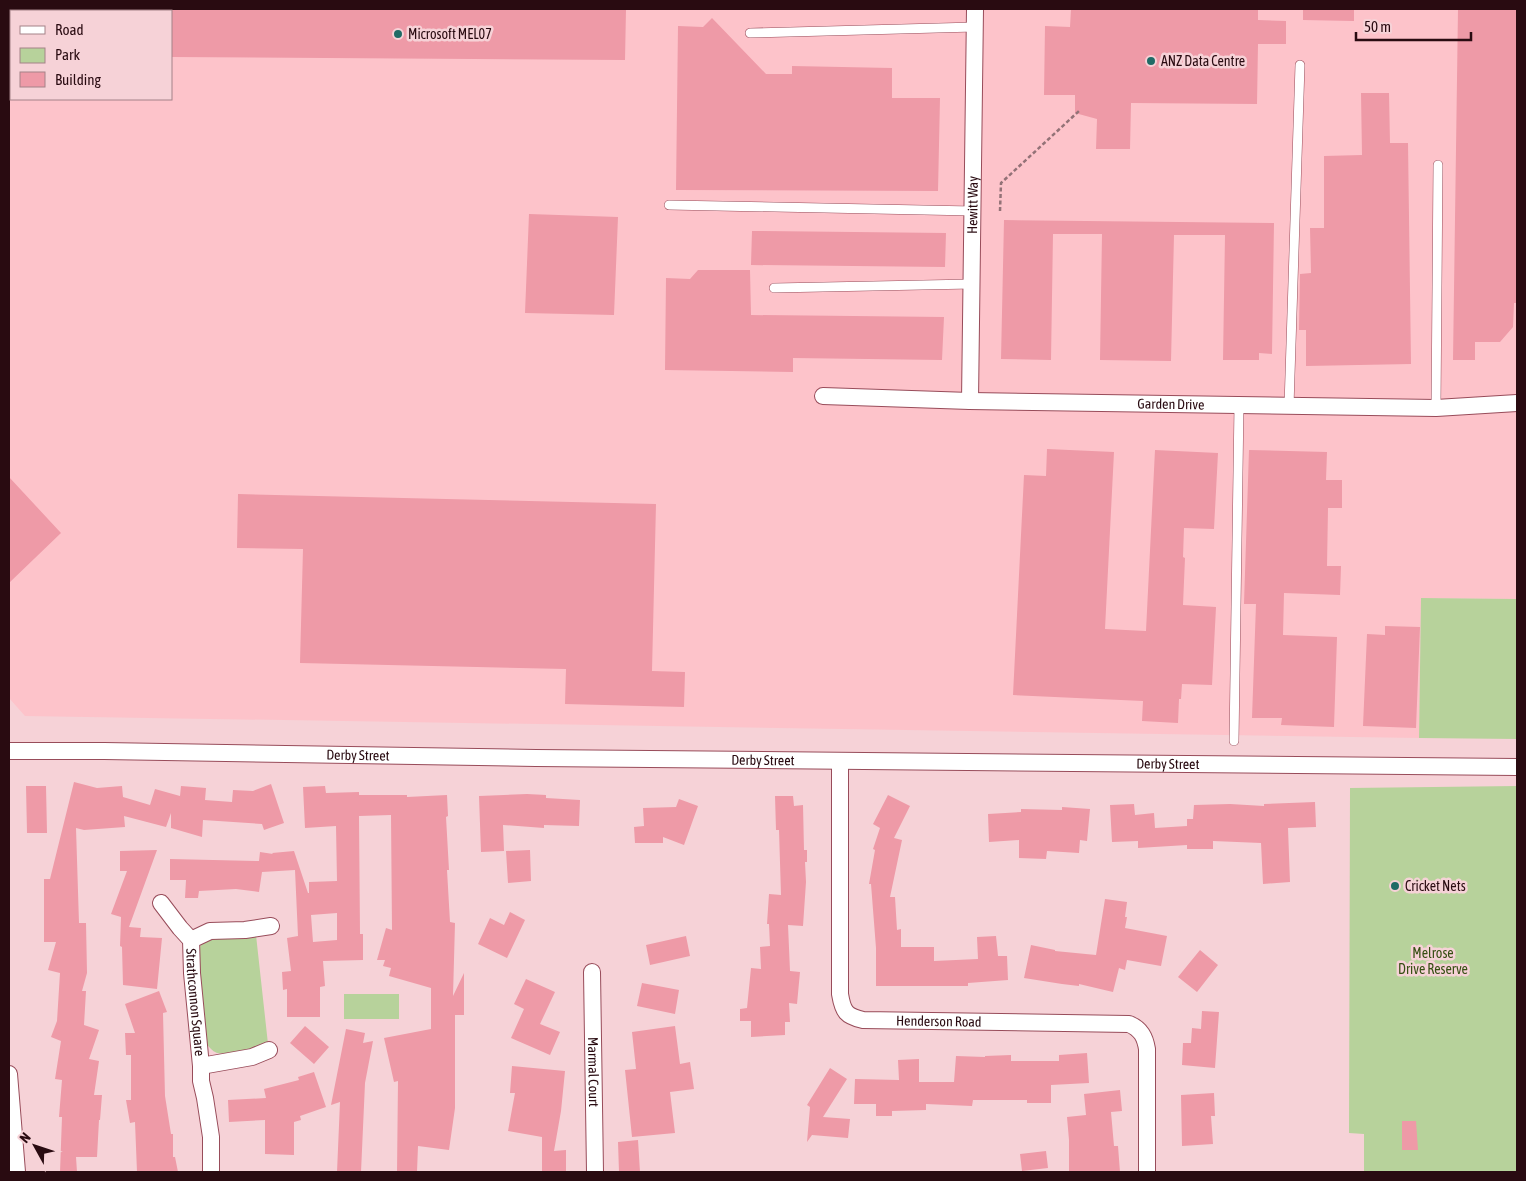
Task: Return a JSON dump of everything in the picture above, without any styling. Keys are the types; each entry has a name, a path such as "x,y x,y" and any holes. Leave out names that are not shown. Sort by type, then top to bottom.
{"street":[{"name":"Hewitt Way","path":"970,401 975,9"},
{"name":"Garden Drive","path":"823,396 970,401 1436,408 1517,403"},
{"name":"Derby Street","path":"9,751 840,762 1517,768"},
{"name":"Henderson Road","path":"840,762 840,994 842,1006 846,1013 854,1018 863,1020 1129,1024 1135,1026 1146,1040 1147,1049 1147,1172"},
{"name":"Strathconnon Square","path":"161,903 191,940 201,1081 211,1137 211,1172"},
{"name":"Strathconnon Square","path":"191,940 210,930 245,930 271,926"},
{"name":"Marmal Court","path":"592,972 595,1172"},
{"name":"Strathconnon Square","path":"201,1066 252,1057 269,1050"},
{"path":"9,1074 18,1172"}],"lane":[{"path":"750,33 975,27"},
{"path":"1289,406 1300,65"},
{"path":"1436,408 1438,165"},
{"path":"669,205 972,211"},
{"path":"774,288 972,284"},
{"path":"1234,741 1239,406"}],"path":[{"path":"1000,211 1001,183 1079,111"}],"shaded area":[{"path":"9,9 1517,9 1517,599 1421,598 1419,738 25,716 9,698"}],"green space":[{"path":"1421,598 1517,599 1517,739 1419,738"},
{"name":"Melrose Drive Reserve","path":"1517,786 1517,1172 1364,1172 1364,1134 1349,1133 1350,788"},
{"path":"256,935 268,1044 236,1052 217,1053 206,1043 198,949 208,937"},
{"path":"344,994 399,994 399,1019 344,1019"}],"building":[{"name":"Microsoft MEL07","path":"626,9 625,60 172,57 171,10"},
{"name":"ANZ Data Centre","path":"1071,9 1258,9 1258,20 1286,21 1286,44 1258,44 1257,104 1131,103 1130,149 1096,149 1097,119 1075,113 1075,95 1044,95 1045,26 1070,27"},
{"path":"1303,9 1354,9 1354,21 1303,20"},
{"path":"1458,9 1517,9 1517,303 1514,303 1513,327 1500,342 1475,342 1475,360 1453,360"},
{"path":"712,18 766,74 792,74 792,66 892,68 892,98 940,98 938,191 676,190 678,26 703,27"},
{"path":"1361,93 1389,93 1390,143 1408,143 1411,364 1306,366 1306,330 1299,330 1300,274 1311,273 1310,228 1324,228 1324,156 1362,155"},
{"path":"529,214 618,217 614,315 525,313"},
{"path":"1004,220 1274,223 1272,354 1259,353 1259,360 1223,360 1225,235 1174,235 1171,361 1100,360 1102,234 1053,234 1051,360 1001,359"},
{"path":"752,231 946,233 945,267 751,265"},
{"path":"698,270 750,270 751,315 944,317 942,360 793,358 793,372 665,370 666,278 690,279"},
{"path":"1047,449 1114,452 1105,629 1146,631 1155,450 1218,453 1214,529 1184,528 1183,557 1185,558 1183,605 1216,607 1212,685 1182,684 1178,723 1142,721 1143,701 1013,695 1024,475 1046,476"},
{"path":"1249,450 1327,452 1326,480 1342,480 1342,508 1328,508 1327,566 1341,566 1340,595 1284,593 1283,635 1337,637 1334,727 1281,725 1282,718 1252,718 1256,604 1244,604"},
{"path":"9,477 61,533 9,583"},
{"path":"238,494 656,504 652,671 685,672 684,707 565,704 566,669 300,663 303,549 237,548"},
{"path":"1385,626 1420,627 1416,728 1363,726 1367,634 1385,635"},
{"path":"74,782 97,788 122,786 123,797 150,805 155,789 180,796 181,786 206,788 205,800 232,802 233,790 253,791 271,784 284,823 264,830 262,824 203,820 202,837 171,828 171,813 166,827 124,816 125,827 84,830 76,828 79,923 86,923 87,973 82,991 86,991 84,1025 99,1030 89,1059 99,1061 94,1095 102,1095 97,1157 76,1157 77,1172 60,1172 62,1117 59,1117 62,1080 55,1079 61,1041 51,1037 57,1021 60,973 48,970 56,942 44,942 44,879 50,879"},
{"path":"26,786 46,786 47,833 27,833"},
{"path":"325,786 326,793 359,792 359,795 407,795 407,797 447,795 448,816 446,817 449,870 447,870 450,922 455,923 453,996 464,973 464,1015 455,1015 455,1108 449,1150 418,1146 417,1172 397,1172 398,1081 394,1082 384,1038 431,1029 431,988 389,976 391,968 383,966 385,960 377,960 386,928 392,930 391,815 359,816 360,934 363,934 363,960 323,961 325,986 320,987 320,1017 287,1017 287,989 283,990 282,972 291,971 287,938 298,936 295,870 262,872 259,892 236,889 199,891 198,898 185,898 186,880 170,880 170,859 259,861 260,852 273,854 294,851 308,893 309,882 337,881 336,826 305,828 303,787","holes":["337,913 337,940 313,942 311,915"]},
{"path":"546,795 546,798 580,800 579,826 544,825 544,828 503,825 504,851 481,852 479,796"},
{"path":"888,795 910,806 894,838 902,840 890,897 895,897 897,930 901,929 901,947 934,947 934,961 978,959 977,937 996,936 998,956 1007,956 1008,980 968,983 968,986 876,986 876,948 871,884 869,884 875,850 873,849 880,828 873,824"},
{"path":"775,796 793,796 794,806 803,805 804,850 807,850 807,862 805,862 806,882 803,926 788,925 790,971 800,972 797,1004 789,1003 790,1022 785,1022 785,1035 751,1037 751,1021 740,1021 740,1009 747,1008 751,968 761,969 760,947 770,946 769,924 767,924 769,894 781,895 779,830 776,830"},
{"path":"679,799 698,806 684,845 663,837 663,843 635,843 634,827 644,826 643,808 676,807"},
{"path":"1315,802 1316,827 1288,828 1290,882 1263,884 1261,843 1213,841 1213,849 1187,849 1187,845 1138,848 1138,841 1112,842 1110,805 1134,804 1135,815 1154,813 1155,828 1187,826 1187,819 1193,819 1194,805 1230,804 1264,806 1264,804"},
{"path":"1062,807 1090,809 1087,841 1080,840 1079,853 1047,851 1046,859 1019,858 1019,840 989,842 988,814 1021,812 1021,809 1062,810"},
{"path":"157,850 129,927 141,928 140,937 162,938 157,989 123,985 122,947 120,946 121,917 111,914 127,871 120,871 120,851"},
{"path":"530,850 531,881 508,883 506,851"},
{"path":"1105,899 1127,902 1125,928 1167,936 1161,966 1127,960 1125,970 1119,968 1113,992 1079,984 1079,986 1024,978 1031,945 1055,951 1096,955"},
{"path":"510,912 525,920 507,958 478,944 490,918 504,925"},
{"path":"686,936 690,956 650,965 646,945"},
{"path":"1200,950 1218,965 1197,992 1178,977"},
{"path":"526,979 555,992 540,1024 560,1032 550,1055 511,1038 524,1009 514,1004"},
{"path":"642,983 679,990 675,1014 637,1006"},
{"path":"159,991 167,1012 163,1013 165,1096 171,1134 173,1134 173,1157 175,1157 178,1172 137,1172 135,1122 130,1123 126,1100 131,1100 131,1055 126,1055 125,1033 135,1033 125,1004"},
{"path":"1202,1011 1219,1012 1215,1068 1182,1065 1183,1043 1191,1043 1192,1028 1201,1029"},
{"path":"305,1026 329,1047 314,1064 290,1043"},
{"path":"675,1026 680,1064 690,1062 694,1089 670,1092 675,1133 632,1137 625,1070 636,1069 632,1032"},
{"path":"346,1029 365,1033 363,1043 373,1041 365,1083 361,1172 337,1172 340,1102 331,1105"},
{"path":"1087,1053 1089,1083 1051,1085 1051,1103 1027,1103 1027,1100 973,1100 972,1106 926,1104 926,1110 892,1111 892,1116 876,1116 876,1104 854,1104 855,1079 899,1080 898,1060 919,1059 919,1082 954,1082 956,1056 985,1057 1011,1055 1011,1061 1059,1061 1059,1055"},
{"path":"512,1066 565,1071 554,1151 566,1150 566,1172 542,1172 542,1137 508,1131 515,1093 510,1093"},
{"path":"830,1068 847,1079 823,1117 850,1119 848,1138 812,1135 807,1142 810,1107 807,1105"},
{"path":"314,1072 326,1107 300,1116 301,1120 294,1122 294,1155 265,1154 265,1120 229,1122 228,1100 266,1098 264,1089 299,1080 298,1077"},
{"path":"1120,1090 1122,1111 1111,1112 1114,1146 1118,1146 1120,1172 1069,1172 1067,1117 1086,1115 1084,1094"},
{"path":"1214,1093 1215,1116 1211,1116 1213,1144 1182,1146 1181,1095"},
{"path":"1402,1121 1416,1121 1418,1150 1402,1150"},
{"path":"638,1140 640,1172 619,1172 618,1142"},
{"path":"1046,1151 1048,1168 1022,1171 1020,1154"}],"place":[{"name":"Microsoft MEL07","path":"398,34"},
{"name":"ANZ Data Centre","path":"1151,61"},
{"name":"Cricket Nets","path":"1395,886"}]}
